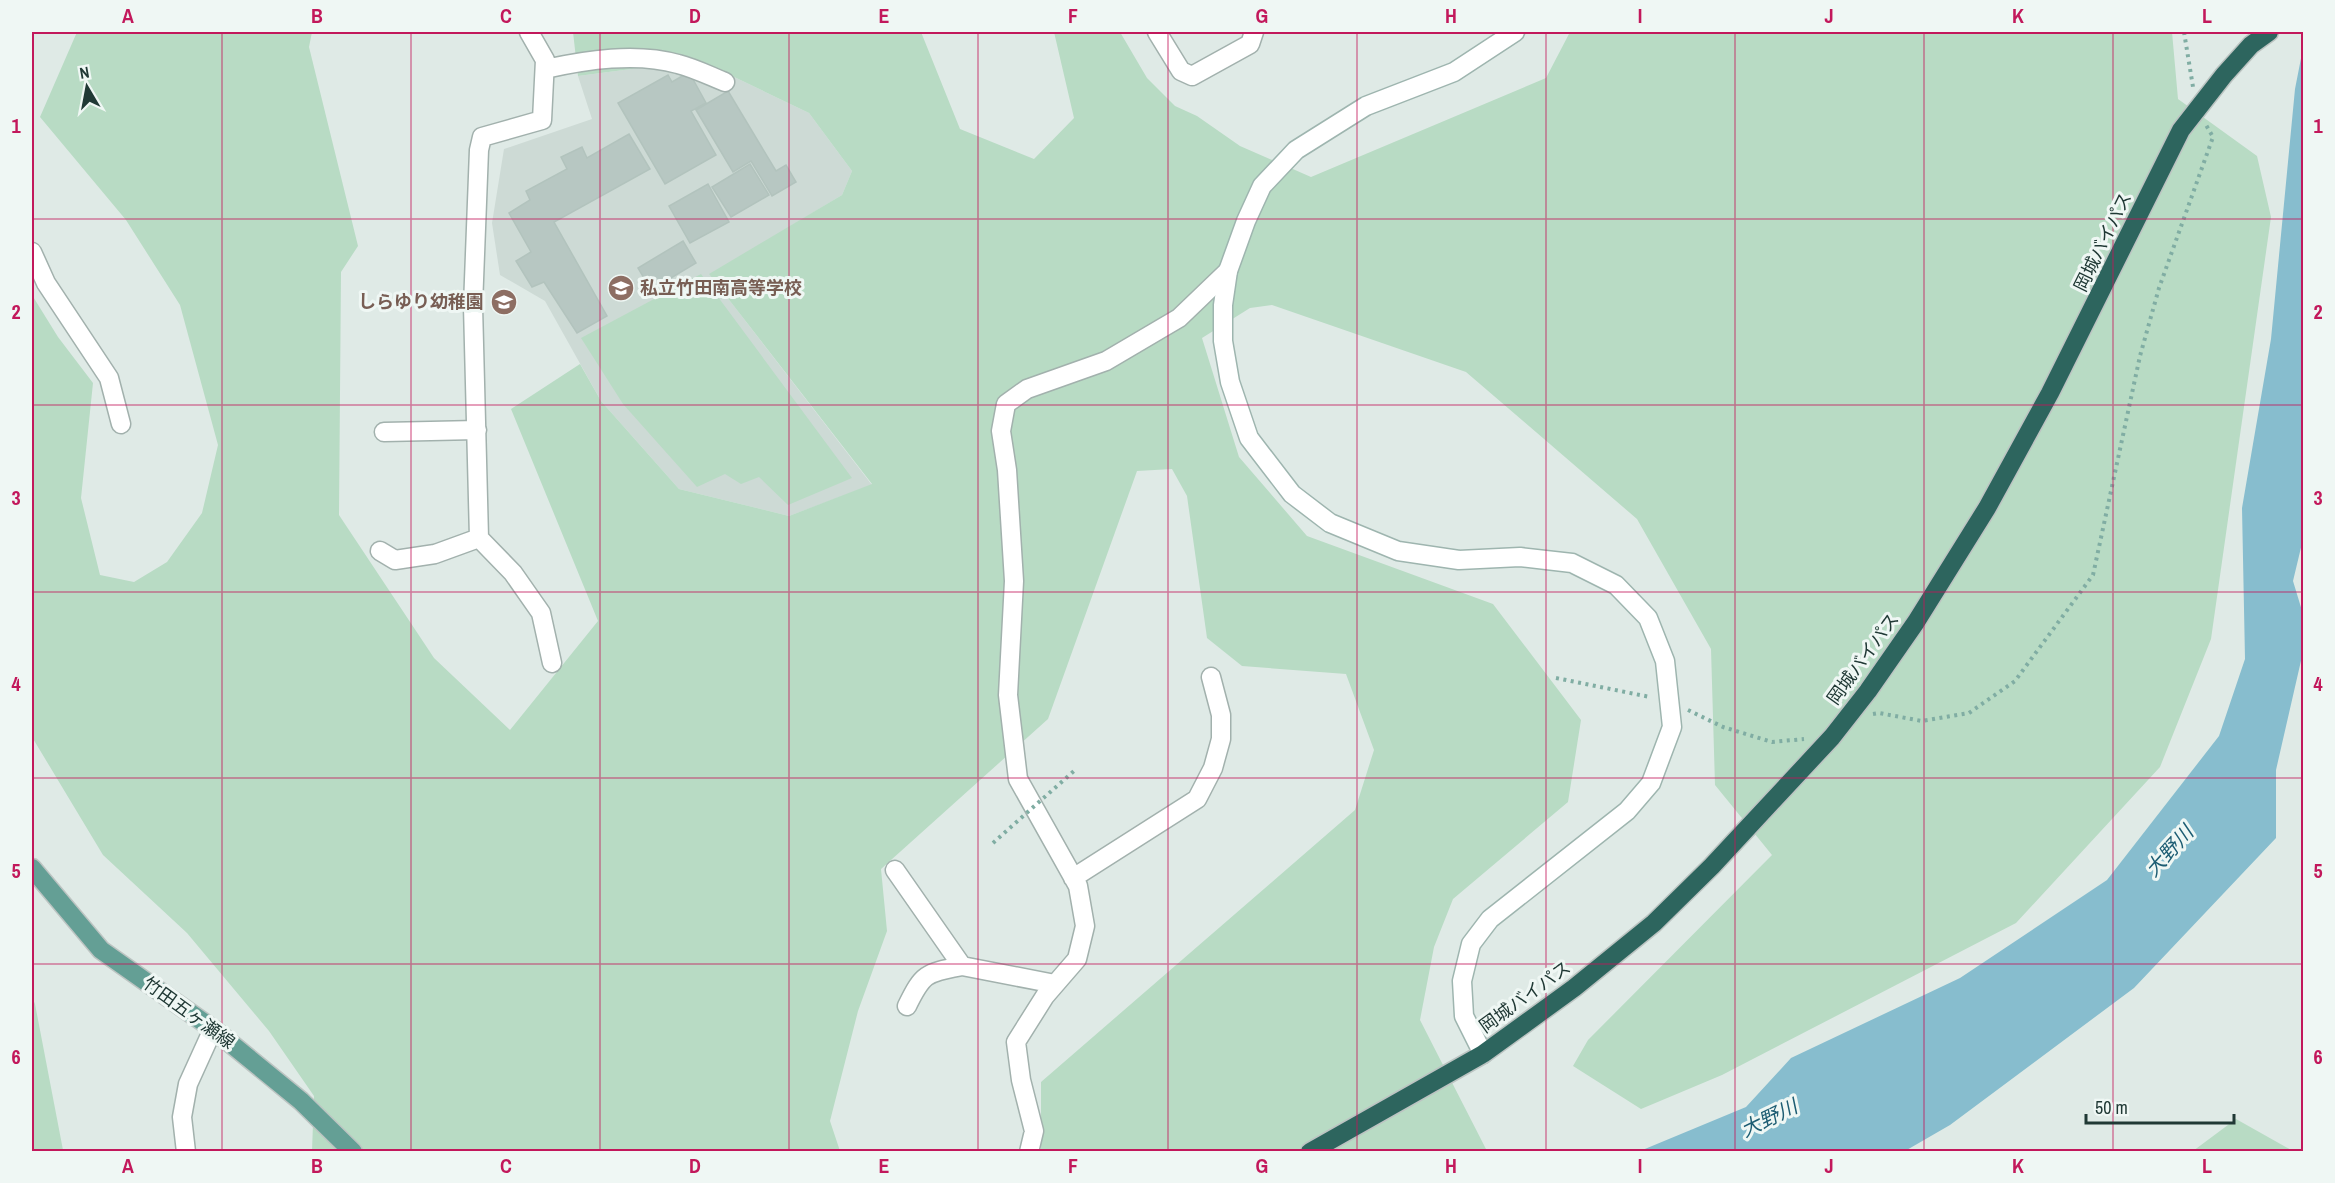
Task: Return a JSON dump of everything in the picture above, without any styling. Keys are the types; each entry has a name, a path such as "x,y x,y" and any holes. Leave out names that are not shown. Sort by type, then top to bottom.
{"highway":[{"name":"岡城バイパス","path":"1310,1152 1483,1054 1574,988 1654,923 1712,866 1832,737 1868,691 1916,622 1987,508 2050,393 2181,130 2224,75 2252,45 2268,32"}],"main road":[{"name":"竹田五ヶ瀬線","path":"32,868 101,950 213,1029 301,1101 353,1152"}],"street":[{"path":"529,32 545,60 542,120 482,137 479,150 473,306 479,538 513,573 541,613 552,663"},
{"path":"1157,32 1181,71 1192,76 1250,44 1254,32"},
{"path":"1483,1054 1464,1016 1462,981 1471,944 1490,919 1628,811 1651,783 1672,727 1665,661 1648,618 1616,585 1572,563 1520,557 1459,560 1398,551 1330,523 1292,494 1249,438 1230,382 1223,341 1223,305 1228,271 1245,221 1262,186 1296,150 1366,106 1454,72 1515,32"},
{"path":"545,69 582,61 638,59 676,63 725,81"},
{"path":"32,252 46,283 109,378 121,424"},
{"path":"1029,1152 1034,1131 1021,1080 1016,1042 1045,996 1077,959 1085,926 1078,886 1018,779 1008,695 1014,581 1007,470 1001,430 1006,404 1027,389 1106,361 1179,318 1228,271"},
{"path":"384,432 477,430"},
{"path":"380,551 395,560 435,554 479,538"},
{"path":"1074,878 1197,799 1213,768 1221,739 1221,715 1211,677"},
{"path":"895,870 962,966"},
{"path":"907,1006 918,981 933,972 962,966 1055,984"},
{"path":"186,1152 182,1117 188,1084 213,1029"}],"path":[{"path":"1868,715 1879,713 1922,721 1969,713 2015,681 2093,575 2140,356 2159,288 2213,137 2196,109 2184,32"},
{"path":"1556,678 1669,701 1723,727 1772,742 1832,737"},
{"path":"993,843 1075,770"}],"shaded area":[{"name":"私立竹田南高等学校","path":"662,65 730,75 809,113 852,171 842,195 710,275 872,485 789,516 679,489 601,401 545,301 500,275 492,223 504,149 592,119 578,76"}],"green space":[{"path":"77,32 312,32 309,47 358,246 341,272 339,515 434,658 510,730 598,621 511,409 580,364 601,401 679,489 789,516 872,484 709,274 842,195 852,171 809,113 730,75 662,65 578,76 573,32 921,32 960,129 1034,159 1074,118 1054,32 1120,32 1147,78 1175,106 1197,116 1240,146 1311,177 1546,78 1570,32 2172,32 2178,99 2257,156 2271,217 2211,639 2160,767 2016,923 1722,1075 1641,1109 1573,1066 1588,1040 1772,855 1715,785 1711,649 1637,519 1466,372 1272,305 1250,308 1202,338 1239,457 1307,536 1493,604 1581,720 1568,802 1453,899 1434,947 1420,1020 1487,1151 1041,1151 1041,1082 1355,810 1374,750 1346,674 1242,666 1207,638 1187,496 1172,469 1137,471 1048,719 881,869 887,931 858,1011 830,1121 840,1151 312,1151 314,1096 269,1031 187,933 103,855 32,737 32,295 58,337 93,383 81,498 100,575 134,582 167,562 202,513 218,445 180,305 126,220 40,117"},
{"path":"701,274 852,478 788,505 759,477 741,484 725,474 697,487 623,404 581,338"},
{"path":"32,997 63,1150 68,1151 32,1151"},
{"path":"2236,1119 2293,1151 2193,1151"}],"water":[{"name":"大野川","path":"2303,48 2304,535 2293,581 2303,614 2303,652 2276,770 2276,838 2134,988 1950,1125 1905,1151 1640,1151 1746,1107 1791,1058 1960,978 2107,880 2219,736 2245,659 2242,508 2271,339 2295,89"}],"building":[{"path":"689,72 706,103 691,111 716,155 665,184 618,103 668,75 672,82"},
{"path":"728,91 776,171 786,165 796,182 772,196 751,161 733,172 696,110"},
{"path":"629,134 650,169 554,222 607,316 577,333 544,282 532,287 516,261 531,252 509,213 530,200 526,191 567,169 561,157 582,147 587,158"},
{"path":"750,164 769,195 731,217 712,187"},
{"path":"708,184 729,222 690,243 669,206"},
{"path":"683,241 696,263 651,290 638,268"}],"place":[{"name":"私立竹田南高等学校","path":"621,288"},
{"name":"しらゆり幼稚園","path":"504,302"}]}
